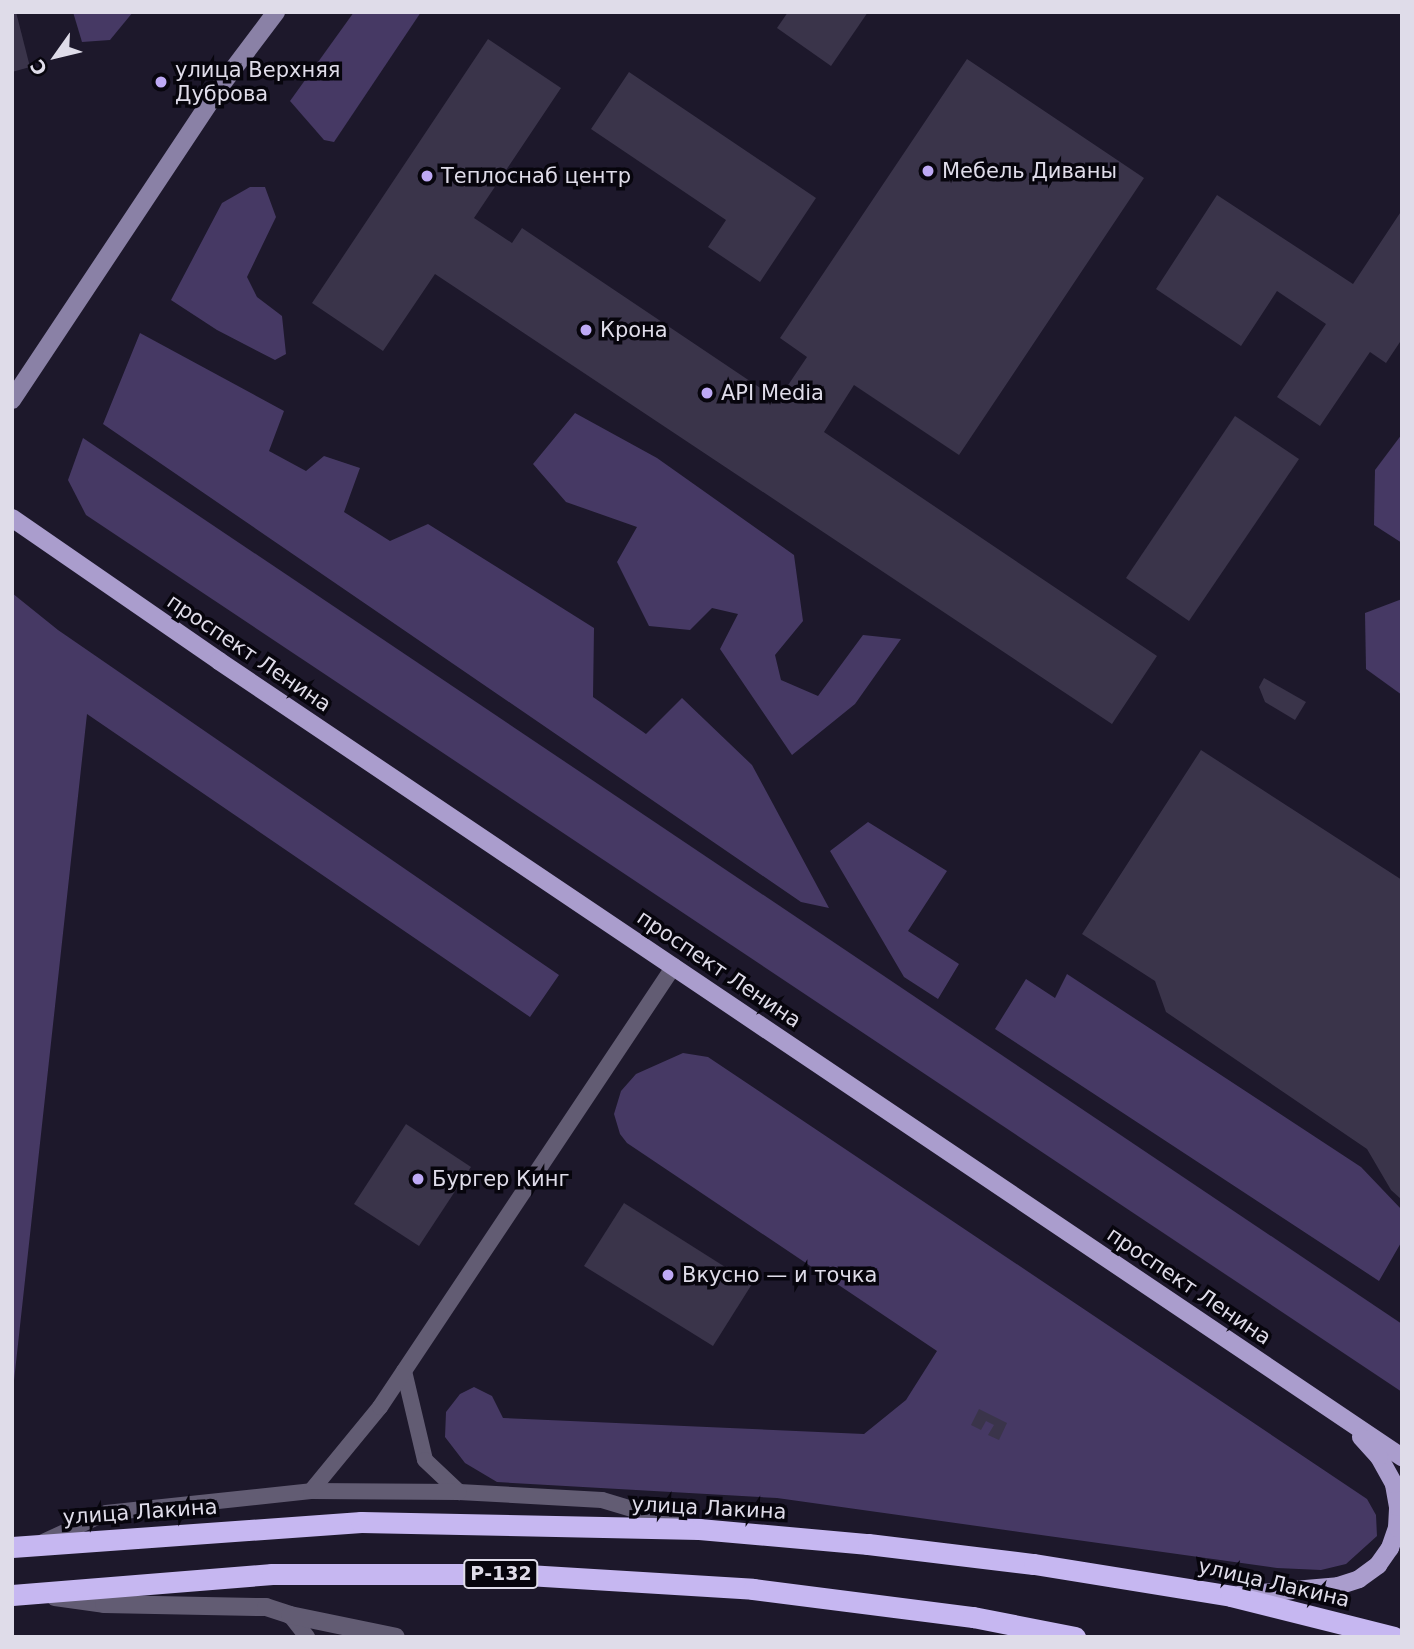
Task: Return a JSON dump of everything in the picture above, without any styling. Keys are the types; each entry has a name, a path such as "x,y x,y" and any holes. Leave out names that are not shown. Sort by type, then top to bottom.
{"highway":[{"name":"улица Лакина","path":"12,1547 361,1522 699,1528 1020,1562 1231,1596 1394,1637"},
{"name":"Р-132","path":"20,1594 272,1574 511,1574 753,1589 973,1617 1075,1637"}],"main road":[{"path":"12,400 222,85 276,12"},
{"name":"проспект Ленина","path":"12,518 1402,1457"},
{"path":"1231,1596 1338,1586 1359,1579 1378,1565 1390,1548 1397,1528 1398,1507 1394,1484 1379,1457 1340,1414"}],"street":[{"path":"20,1594 104,1604 266,1607 289,1615 396,1637"}],"lane":[{"path":"311,1491 380,1407 674,966"},
{"path":"404,1371 425,1460 459,1492"},
{"path":"41,1543 106,1513 311,1491 459,1492 602,1500 699,1528"},
{"path":"289,1615 307,1637"}],"shaded area":[{"path":"73,12 133,12 110,40 82,42"},
{"path":"354,12 421,12 334,142 324,140 290,101"},
{"path":"250,187 265,187 276,217 247,277 257,297 282,316 286,354 275,360 217,330 171,300 222,203"},
{"path":"140,333 284,411 269,451 306,471 324,456 360,468 344,512 390,541 428,524 594,628 593,697 646,734 682,698 752,765 829,908 801,902 103,424"},
{"path":"575,413 657,458 794,555 803,621 775,655 781,680 818,696 863,635 901,639 855,704 792,755 720,649 738,614 712,608 690,630 649,626 617,562 637,527 566,502 533,464"},
{"path":"1402,434 1402,543 1374,525 1375,470"},
{"path":"83,438 1402,1324 1402,1392 86,515 68,480"},
{"path":"12,593 58,630 559,975 530,1017 87,714 12,1399"},
{"path":"1402,599 1402,695 1366,669 1365,613"},
{"path":"868,822 947,871 908,931 959,964 938,999 904,977 830,851"},
{"path":"1067,974 1361,1167 1402,1210 1402,1241 1379,1281 995,1029 1026,979 1055,998"},
{"path":"683,1053 708,1057 1367,1499 1376,1515 1377,1536 1346,1564 1321,1570 1277,1568 777,1498 497,1482 465,1463 445,1437 446,1412 460,1394 474,1387 492,1396 503,1418 864,1434 906,1400 937,1351 627,1143 620,1134 614,1114 621,1091 636,1074"}],"building":[{"path":"12,12 16,12 30,67 12,72"},
{"path":"788,12 868,12 831,66 777,28"},
{"path":"488,39 561,88 474,218 512,243 522,228 778,400 807,357 780,338 967,59 1144,178 959,455 854,385 824,432 1157,656 1112,724 435,274 383,351 312,303"},
{"path":"629,72 816,198 760,282 708,247 726,220 591,129"},
{"path":"1217,195 1353,284 1402,210 1402,339 1386,363 1370,352 1320,426 1277,397 1326,324 1277,291 1241,346 1156,289"},
{"path":"1235,416 1299,459 1189,621 1126,578"},
{"path":"1264,678 1306,702 1295,720 1265,702 1259,687"},
{"path":"1201,750 1402,880 1402,1200 1391,1190 1367,1149 1166,1012 1155,981 1082,934"},
{"path":"406,1124 471,1167 419,1246 354,1204"},
{"name":"Вкусно — и точка","path":"624,1203 752,1284 713,1346 584,1266"},
{"path":"979,1409 1007,1423 999,1440 988,1435 994,1425 986,1421 981,1430 971,1425"}],"place":[{"name":"улица Верхняя Дуброва","path":"161,82"},
{"name":"Мебель Диваны","path":"928,171"},
{"name":"Теплоснаб центр","path":"427,176"},
{"name":"Крона","path":"586,330"},
{"name":"API Media","path":"707,393"},
{"name":"Бургер Кинг","path":"418,1179"},
{"name":"Вкусно — и точка","path":"668,1275"}]}
